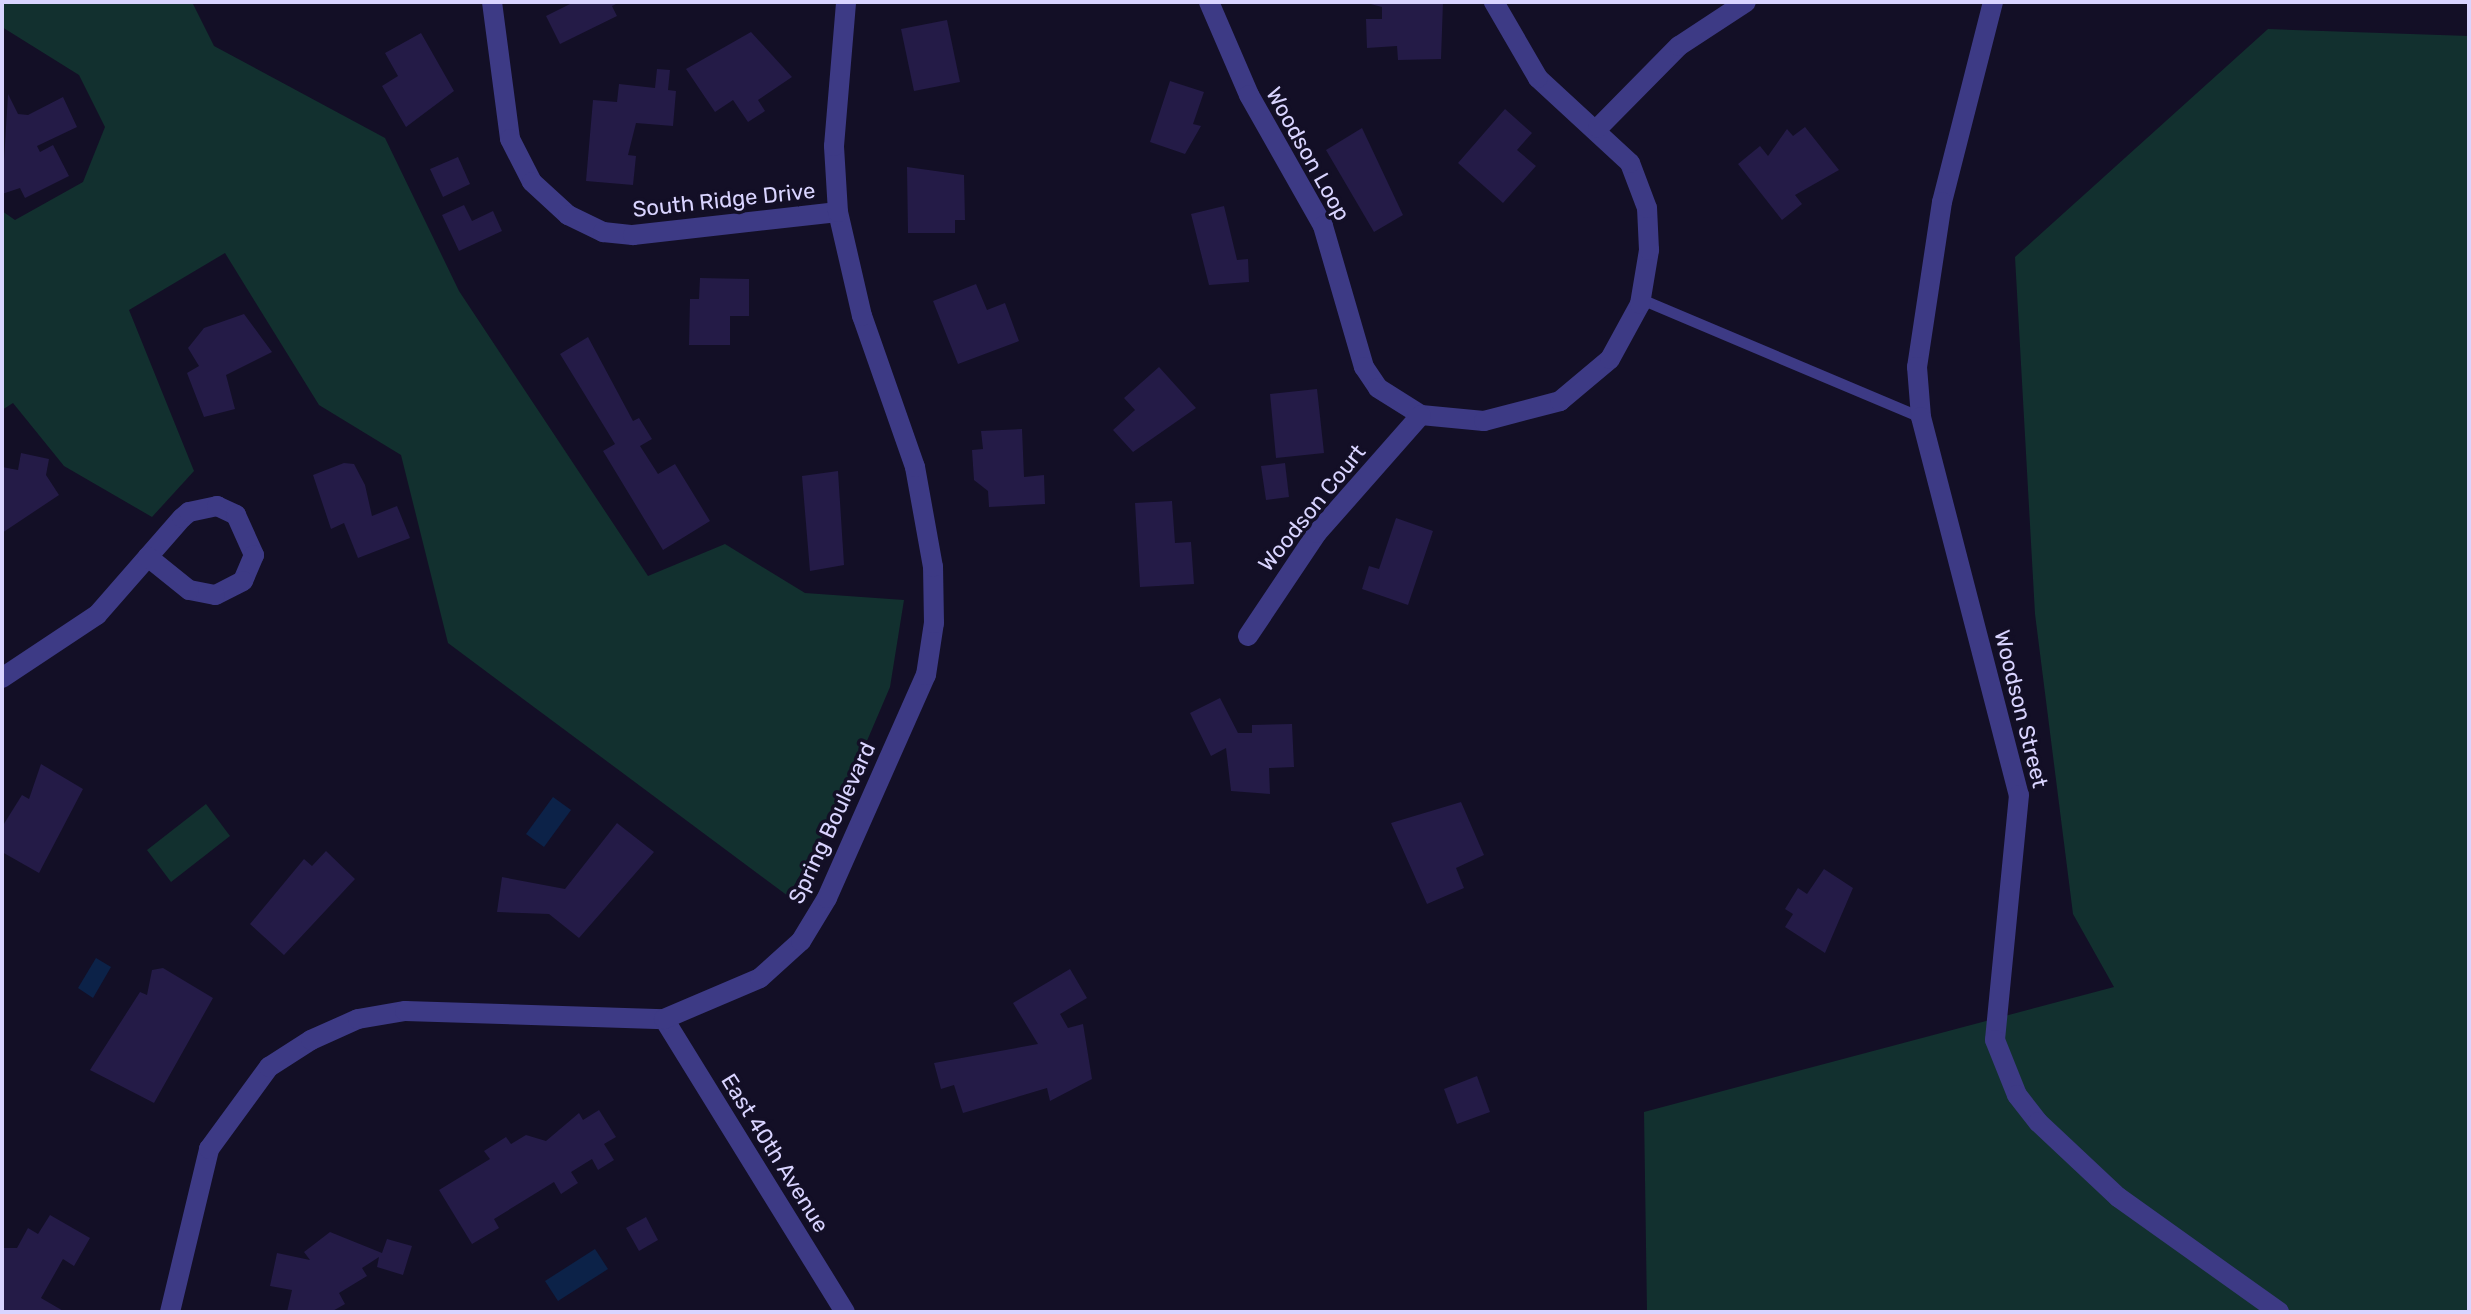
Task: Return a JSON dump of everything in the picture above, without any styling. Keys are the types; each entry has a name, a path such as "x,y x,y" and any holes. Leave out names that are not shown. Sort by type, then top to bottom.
{"street":[{"name":"South Ridge Drive","path":"492,2 510,139 532,182 568,215 603,232 633,235 838,212"},
{"name":"Spring Boulevard","path":"170,1312 209,1149 269,1067 311,1040 358,1019 405,1011 664,1019 760,978 801,941 827,898 926,675 933,567 915,467 862,316 838,212 834,146 846,2"},
{"name":"Woodson Loop","path":"1209,2 1249,95 1323,226 1364,367 1378,388 1421,415 1506,420 1560,401 1610,359 1641,299 1647,208 1630,163 1598,128 1538,78 1494,2"},
{"path":"1598,128 1679,46 1746,2"},
{"name":"Woodson Street","path":"1993,2 1924,301 1921,417 2019,795 1994,1008 2003,1068 2038,1122 2118,1197 2279,1312"},
{"name":"Woodson Court","path":"1248,636 1317,533 1421,415"},
{"path":"2,678 97,615 148,557 189,512 217,506 243,523 254,555 243,581 215,595 178,584 148,557"},
{"name":"East 40th Avenue","path":"664,1019 845,1312"}],"lane":[{"path":"1641,299 1921,417"}],"green space":[{"path":"2,2 192,2 214,46 385,138 459,291 648,576 725,544 805,593 904,600 890,687 837,811 788,896 448,643 401,455 319,405 225,253 129,310 194,471 152,517 64,466 13,403 2,410 2,211 15,220 83,182 105,127 79,75 2,27"},
{"path":"2268,29 2469,36 2469,1312 1647,1312 1644,1112 2114,987 2073,914 2035,614 2015,257"},
{"path":"206,804 230,836 171,882 147,850"}],"water":[{"path":"553,797 571,810 544,847 526,834"},
{"path":"96,958 111,967 93,998 78,988"},
{"path":"595,1249 608,1269 558,1301 545,1281"}],"building":[{"path":"574,2 620,2 612,6 617,16 560,44 546,16"},
{"path":"1363,2 1443,2 1441,59 1398,60 1397,46 1367,48 1366,19 1382,19 1382,7"},
{"path":"947,20 960,82 914,91 901,29"},
{"path":"751,32 792,77 758,100 765,111 748,122 733,100 715,112 686,69"},
{"path":"421,33 454,91 406,127 382,86 398,76 385,53"},
{"path":"657,69 670,70 668,90 676,91 673,126 636,123 628,155 636,156 633,185 586,181 593,100 617,102 619,84 655,88"},
{"path":"1170,81 1204,92 1193,124 1201,126 1185,154 1150,142"},
{"path":"8,94 18,114 28,115 63,97 77,127 37,146 40,152 53,145 69,176 25,198 20,188 2,194"},
{"path":"1505,109 1532,133 1517,150 1536,166 1503,203 1458,163"},
{"path":"1805,127 1839,170 1795,195 1802,204 1782,220 1738,164 1760,146 1768,156 1787,129 1793,136"},
{"path":"1362,128 1403,215 1374,232 1326,150"},
{"path":"458,157 470,184 443,197 430,169"},
{"path":"907,167 964,175 965,220 955,220 955,233 908,233"},
{"path":"464,205 472,221 493,211 502,231 459,251 442,215"},
{"path":"1224,206 1237,260 1248,259 1249,282 1209,285 1191,214"},
{"path":"700,278 749,279 749,316 730,316 730,345 689,345 690,299 699,299"},
{"path":"976,284 987,310 1005,303 1019,341 958,364 933,301"},
{"path":"244,314 272,352 226,375 235,409 204,417 187,373 199,366 188,348 204,328"},
{"path":"588,337 633,421 639,418 652,439 640,446 658,474 675,464 710,521 663,550 603,451 615,444 560,354"},
{"path":"1159,367 1196,408 1133,452 1113,430 1135,410 1124,398"},
{"path":"1317,389 1324,453 1276,458 1270,394"},
{"path":"1022,429 1024,477 1044,475 1045,504 989,507 988,491 974,480 972,450 983,449 981,431"},
{"path":"21,453 49,459 46,475 59,495 2,533 2,467 18,470"},
{"path":"344,463 354,464 365,485 372,516 397,506 410,538 358,558 344,523 331,529 313,475"},
{"path":"1285,463 1289,497 1266,500 1261,466"},
{"path":"838,471 844,565 810,571 802,476"},
{"path":"1172,501 1175,543 1191,542 1194,584 1140,587 1135,503"},
{"path":"1396,518 1433,531 1408,605 1362,589 1369,566 1379,569"},
{"path":"1220,698 1238,733 1252,733 1252,725 1292,724 1294,767 1269,768 1270,794 1231,791 1226,748 1211,756 1190,713"},
{"path":"41,764 83,789 39,873 2,852 2,827 22,795 29,799"},
{"path":"1461,802 1484,855 1456,868 1464,888 1427,904 1391,823"},
{"path":"617,823 654,852 579,938 549,914 497,912 502,877 565,889"},
{"path":"326,851 355,879 284,955 250,924 304,859 312,866"},
{"path":"1824,869 1853,888 1825,953 1785,927 1793,914 1785,909 1798,888 1807,894"},
{"path":"163,968 213,998 154,1103 90,1070 140,992 147,995 152,970"},
{"path":"1070,969 1087,998 1060,1014 1068,1028 1083,1024 1092,1079 1050,1101 1047,1088 963,1113 954,1085 941,1089 934,1063 1038,1044 1013,1003"},
{"path":"1477,1076 1490,1112 1457,1124 1444,1089"},
{"path":"599,1110 616,1137 604,1144 614,1160 598,1170 592,1159 571,1172 578,1183 561,1194 554,1182 494,1219 499,1228 472,1244 439,1190 490,1159 484,1151 506,1137 511,1144 526,1135 546,1141 579,1113 583,1120"},
{"path":"50,1215 90,1238 74,1266 63,1259 41,1298 65,1312 2,1312 2,1248 17,1248 28,1228 38,1234"},
{"path":"646,1217 658,1240 639,1251 626,1228"},
{"path":"330,1232 382,1253 387,1239 412,1246 403,1275 377,1267 379,1257 362,1268 367,1276 339,1293 345,1304 331,1312 287,1312 292,1290 270,1286 277,1253 310,1260 304,1252"}]}
